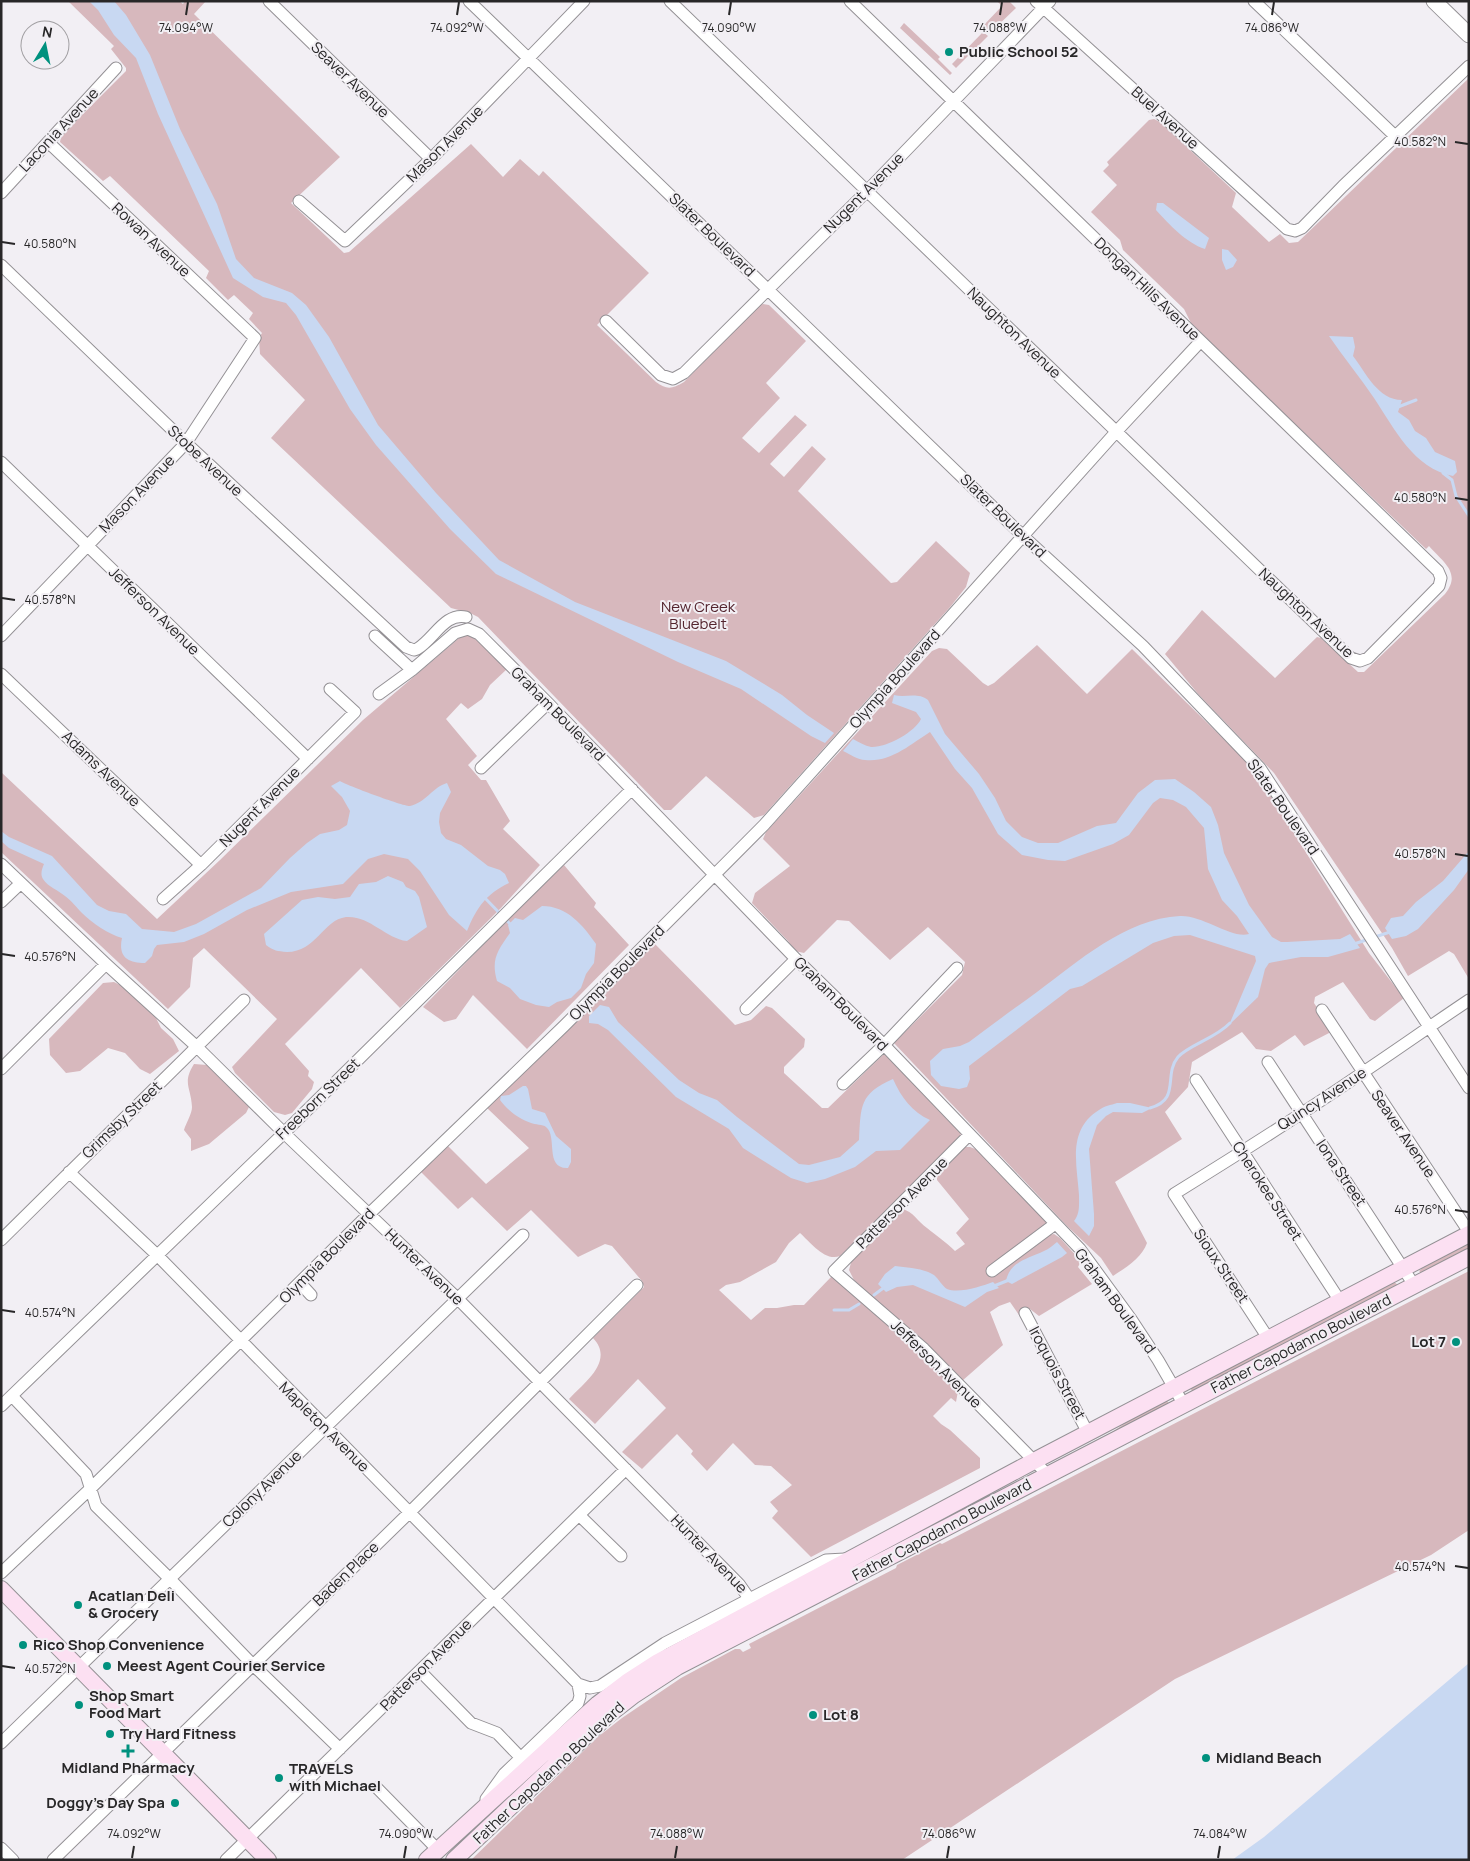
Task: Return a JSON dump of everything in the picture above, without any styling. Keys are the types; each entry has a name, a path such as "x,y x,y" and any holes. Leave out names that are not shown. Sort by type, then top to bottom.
{"main road":[{"name":"Father Capodanno Boulevard","path":"432,1855 611,1693 754,1603 849,1559 1469,1233"},
{"name":"Father Capodanno Boulevard","path":"454,1860 593,1728 634,1695 677,1668 1469,1257"},
{"path":"1,1589 268,1860"}],"street":[{"name":"Seaver Avenue","path":"269,1 431,159"},
{"name":"Slater Boulevard","path":"469,1 1023,536 1143,646 1260,768 1469,1088"},
{"name":"Mason Avenue","path":"299,201 345,241 431,159 584,1"},
{"name":"Naughton Avenue","path":"670,1 1351,658 1360,661"},
{"name":"Dongan Hills Avenue","path":"850,1 1438,571 1441,578 1439,586 1368,658 1360,661"},
{"path":"1254,1 1395,136 1469,66"},
{"path":"1434,1 1469,35"},
{"name":"Nugent Avenue","path":"606,321 661,375 673,379 684,373 867,191 954,101 1043,4"},
{"name":"Buel Avenue","path":"1043,4 1287,229 1295,231 1302,228 1395,136"},
{"name":"Laconia Avenue","path":"1,193 116,68"},
{"name":"Rowan Avenue","path":"48,142 255,338"},
{"name":"Stobe Avenue","path":"1,265 186,443 406,647 414,650 421,647 450,619 460,616 467,623"},
{"name":"Mason Avenue","path":"1,636 186,443 255,338"},
{"name":"Olympia Boulevard","path":"1,1573 90,1489 369,1214 564,1026 764,825 1116,432 1200,342"},
{"name":"Jefferson Avenue","path":"1,462 308,759"},
{"path":"379,694 412,670 467,623"},
{"name":"Graham Boulevard","path":"467,623 548,703 796,959 884,1045 1080,1249 1131,1319 1184,1405"},
{"path":"375,636 412,670"},
{"name":"Adams Avenue","path":"1,674 200,865"},
{"name":"Nugent Avenue","path":"163,900 355,712 330,689"},
{"path":"481,768 548,703"},
{"name":"Freeborn Street","path":"1,1406 284,1133 632,789"},
{"name":"Hunter Avenue","path":"1,864 106,964 198,1047 284,1133 458,1299 732,1577 754,1603 765,1622"},
{"path":"1,902 21,883"},
{"path":"746,1009 796,959"},
{"path":"1,1069 106,964"},
{"path":"843,1084 884,1045 957,968"},
{"name":"Grimsby Street","path":"2,1239 244,1000"},
{"name":"Quincy Avenue","path":"1174,1194 1242,1152 1469,1000"},
{"name":"Seaver Avenue","path":"1322,1010 1469,1233"},
{"name":"Iona Street","path":"1268,1062 1414,1286"},
{"name":"Cherokee Street","path":"1196,1080 1340,1301"},
{"name":"Patterson Avenue","path":"834,1271 969,1135"},
{"name":"Mapleton Avenue","path":"69,1172 156,1255 578,1684"},
{"name":"Sioux Street","path":"1174,1194 1268,1338"},
{"path":"992,1271 1055,1224"},
{"name":"Colony Avenue","path":"1,1743 523,1235"},
{"name":"Jefferson Avenue","path":"834,1271 924,1349 1048,1475"},
{"path":"300,1282 311,1296"},
{"name":"Baden Place","path":"53,1860 410,1512 637,1285"},
{"name":"Iroquois Street","path":"1025,1313 1088,1433"},
{"path":"12,1396 86,1474 96,1506 170,1578 253,1665 340,1749"},
{"path":"1032,1483 1034,1461"},
{"name":"Patterson Avenue","path":"226,1860 626,1469"},
{"path":"579,1515 621,1556"},
{"name":"Father Capodanno Boulevard","path":"474,1818 504,1774 578,1703 580,1696 578,1684 593,1688 603,1684 666,1643 754,1603"},
{"path":"420,1670 470,1723 497,1733 521,1758"},
{"path":"377,1788 432,1855"},
{"path":"1,1848 13,1860"}],"green space":[{"name":"New Creek Bluebelt","path":"68,1 179,1 183,4 185,1 206,1 194,14 340,157 291,203 344,253 349,252 471,144 503,177 520,159 539,176 543,171 649,273 597,325 660,385 670,388 684,382 760,305 769,305 806,341 766,383 780,398 742,438 759,453 795,415 807,425 770,464 784,477 812,446 826,459 798,491 891,583 897,582 936,541 970,573 966,587 764,815 754,818 706,776 671,810 664,810 478,617 451,608 271,438 305,400 260,354 259,338 262,333 249,319 253,313 234,295 228,300 206,278 209,271 110,176 103,181 60,142 65,132 126,71 126,68 111,49 114,46"},
{"path":"997,1 1009,1 1016,8 990,33 983,26 1002,6"},
{"path":"904,23 940,57 938,59 952,73 950,75 900,28"},
{"path":"983,32 988,36 956,68 952,64"},
{"path":"1469,78 1469,979 1454,954 1449,951 1408,976 1392,948 1274,773 1199,695 1165,654 1202,610 1275,678 1317,637 1321,638 1358,672 1364,672 1445,594 1452,580 1449,568 1429,546 1426,549 1204,337 1191,323 1184,309 1123,250 1120,240 1091,212 1117,185 1103,171 1109,165 1107,162 1149,120 1154,119 1160,122 1236,193 1232,207 1269,242 1280,234 1289,243 1298,242"},
{"path":"465,633 477,638 507,669 490,685 482,699 468,709 461,703 446,719 477,756 468,765 481,780 486,780 510,821 503,829 540,865 501,908 400,1008 361,968 285,1044 309,1071 308,1076 314,1082 312,1089 292,1113 285,1115 274,1112 235,1073 232,1067 277,1019 204,948 193,958 190,987 168,1009 1,852 1,772 157,919 363,720"},
{"path":"1037,645 1087,694 1132,649 1255,771 1369,953 1404,998 1375,1021 1370,1019 1343,982 1315,997 1314,1003 1330,1027 1331,1032 1304,1046 1295,1035 1271,1051 1256,1049 1242,1032 1192,1062 1188,1087 1165,1112 1182,1139 1115,1182 1147,1243 1137,1258 1113,1276 1101,1258 1067,1226 894,1043 962,975 965,962 928,927 890,960 849,921 837,920 804,953 795,951 752,903 755,893 790,866 763,839 766,832 932,651 939,648 947,649 988,686 994,683"},
{"path":"564,865 596,903 594,907 629,945 527,1049 473,995 456,1019 444,1022 423,1007 512,915"},
{"path":"654,943 735,1025 751,1020 766,1006 772,1008 805,1039 804,1047 784,1067 784,1073 822,1108 828,1108 885,1053 961,1134 955,1145 840,1256 834,1257 823,1254 800,1233 789,1243 776,1262 740,1282 726,1285 719,1290 751,1320 765,1308 804,1305 832,1276 900,1334 958,1391 956,1402 951,1398 933,1416 980,1458 980,1468 811,1557 772,1518 778,1511 770,1502 792,1485 771,1466 755,1465 733,1443 707,1471 691,1454 693,1451 677,1434 642,1469 622,1452 666,1408 638,1379 595,1424 569,1399 589,1379 599,1363 601,1355 599,1347 593,1338 644,1287 642,1281 612,1246 605,1244 578,1257 531,1210 507,1231 472,1197 458,1209 421,1172 448,1146 486,1184 529,1148 487,1108"},
{"path":"114,982 122,986 156,1018 161,1028 173,1039 179,1051 150,1074 140,1069 125,1053 108,1048 80,1071 66,1073 50,1055 49,1039 103,983"},
{"path":"194,1064 207,1065 249,1107 246,1113 209,1144 191,1151 191,1139 184,1130 192,1110 188,1076"},
{"path":"965,1147 978,1150 1047,1221 1044,1236 1054,1234 1060,1238 1081,1261 1078,1267 1092,1284 1039,1316 1030,1309 1019,1315 1010,1302 990,1312 1003,1345 962,1381 854,1280 849,1270 852,1259 902,1209 912,1214 955,1251 965,1244 956,1233 969,1219 937,1180 937,1174"},
{"path":"1469,1243 1469,1250 1421,1273 1419,1271 1422,1268"},
{"path":"1469,1271 1469,1530 1431,1555 1175,1679 902,1860 471,1860 599,1736 681,1678 735,1649 740,1649 743,1652 751,1648 749,1644 896,1568 897,1565 940,1543 942,1544"},
{"path":"1394,1282 1398,1285 1194,1392 1191,1390 1192,1387"},
{"path":"1167,1401 1169,1403 1105,1437 1134,1417"}],"water":[{"path":"89,1 114,1 126,15 150,55 180,129 217,204 236,259 254,278 292,293 306,305 329,337 378,425 436,493 499,560 575,602 726,661 782,695 834,733 825,743 811,736 741,689 678,662 496,574 450,529 376,445 350,409 296,315 286,303 263,297 233,278 158,114 136,58 114,35 98,10"},
{"path":"1157,203 1163,203 1209,238 1205,249 1185,238 1172,227 1156,210"},
{"path":"1222,249 1228,250 1237,260 1233,267 1226,270 1222,260"},
{"path":"1329,336 1353,337 1355,347 1353,356 1373,384 1386,396 1402,400 1398,412 1409,420 1415,431 1426,438 1435,452 1455,461 1457,472 1453,476 1439,472 1427,465 1406,446 1369,390"},
{"path":"894,695 920,696 928,700 945,734 979,774 995,798 1006,821 1022,837 1038,843 1058,843 1097,826 1116,823 1138,793 1155,780 1175,779 1211,807 1218,825 1224,853 1249,905 1272,937 1281,942 1287,942 1340,939 1350,934 1360,948 1328,957 1301,957 1269,963 1265,969 1258,997 1229,1025 1256,961 1255,956 1190,935 1174,936 1153,943 1082,986 1070,989 969,1066 970,1079 967,1087 959,1089 941,1086 931,1075 930,1061 943,1049 960,1046 969,1042 1086,955 1122,933 1160,919 1180,916 1198,919 1234,933 1249,934 1237,916 1222,900 1208,869 1204,828 1186,807 1173,800 1160,798 1153,803 1129,835 1113,844 1065,861 1048,860 1022,855 998,834 972,788 955,769 930,732 900,752 883,759 862,760 843,751 853,739 871,747 884,745 906,734 918,724 921,719 916,712 892,703"},
{"path":"340,781 410,806 420,802 437,788 447,783 451,792 440,813 441,833 446,839 461,845 488,866 500,870 505,874 509,883 494,892 483,902 467,931 449,915 420,871 408,859 384,854 368,859 343,884 291,892 247,910 204,934 184,942 157,945 152,956 145,963 139,963 125,957 121,949 122,938 111,934 95,924 67,898 45,882 41,873 44,864 9,848 1,841 1,831 9,837 52,856 97,905 109,911 126,914 142,929 174,932 196,924 261,888 307,843 320,834 339,830 347,825 350,811 342,797 331,786"},
{"path":"1469,851 1469,869 1454,890 1418,929 1406,936 1392,939 1385,928 1391,918 1403,916 1416,902 1443,881"},
{"path":"388,876 403,882 406,887 415,891 419,897 427,927 407,941 391,936 362,919 346,917 338,919 312,942 297,951 278,951 266,945 264,934 302,900 318,897 335,899 350,897 359,884 376,882"},
{"path":"542,906 559,909 567,913 586,930 596,944 594,963 586,974 581,988 571,998 557,1002 549,1007 536,1005 520,999 510,988 497,981 495,974 496,956 510,933 508,925 515,918 523,920"},
{"path":"600,1005 609,1007 618,1022 679,1080 699,1093 717,1100 799,1164 809,1165 840,1157 859,1140 860,1118 864,1102 874,1090 893,1079 908,1103 918,1113 930,1120 900,1150 876,1151 855,1167 825,1179 807,1183 791,1178 743,1148 729,1129 676,1097 608,1030 598,1024 589,1023 589,1016"},
{"path":"526,1086 528,1089 532,1109 545,1113 556,1136 571,1149 571,1162 568,1168 561,1167 556,1163 551,1137 546,1127 533,1124 518,1117 500,1100 501,1096 509,1095"},
{"path":"1117,1103 1130,1103 1152,1108 1142,1113 1113,1112 1097,1125 1089,1149 1094,1226 1089,1236 1074,1221 1079,1206 1076,1160 1078,1138 1082,1127 1089,1118 1101,1109"},
{"path":"1057,1242 1067,1253 1062,1257 1012,1284 1006,1281 1011,1269 1016,1265 1046,1250"},
{"path":"895,1266 930,1273 947,1289 958,1291 993,1282 999,1288 987,1292 965,1307 913,1285 897,1287 886,1292 878,1284 885,1274"},
{"path":"1469,1663 1469,1860 1232,1860 1264,1837"}],"waterway":[{"path":"1398,407 1416,400"},
{"path":"1443,473 1452,480 1456,496 1469,516"},
{"path":"483,896 512,926"},
{"path":"1354,944 1390,932"},
{"path":"1150,1108 1159,1104 1169,1093 1172,1071 1178,1057 1218,1033 1230,1023"},
{"path":"994,1286 1009,1280"},
{"path":"874,1295 886,1286"},
{"path":"834,1310 849,1310 859,1304"}],"place":[{"name":"Public School 52","path":"949,52"},
{"name":"Lot 7","path":"1456,1342"},
{"name":"Acatlan Deli & Grocery","path":"78,1605"},
{"name":"Rico Shop Convenience","path":"23,1645"},
{"name":"Meest Agent Courier Service","path":"107,1666"},
{"name":"Shop Smart Food Mart","path":"79,1705"},
{"name":"Lot 8","path":"813,1715"},
{"name":"Try Hard Fitness","path":"110,1734"},
{"name":"Midland Pharmacy","path":"128,1751"},
{"name":"Midland Beach","path":"1206,1758"},
{"name":"TRAVELS with Michael","path":"279,1778"},
{"name":"Doggy's Day Spa","path":"175,1803"}]}
